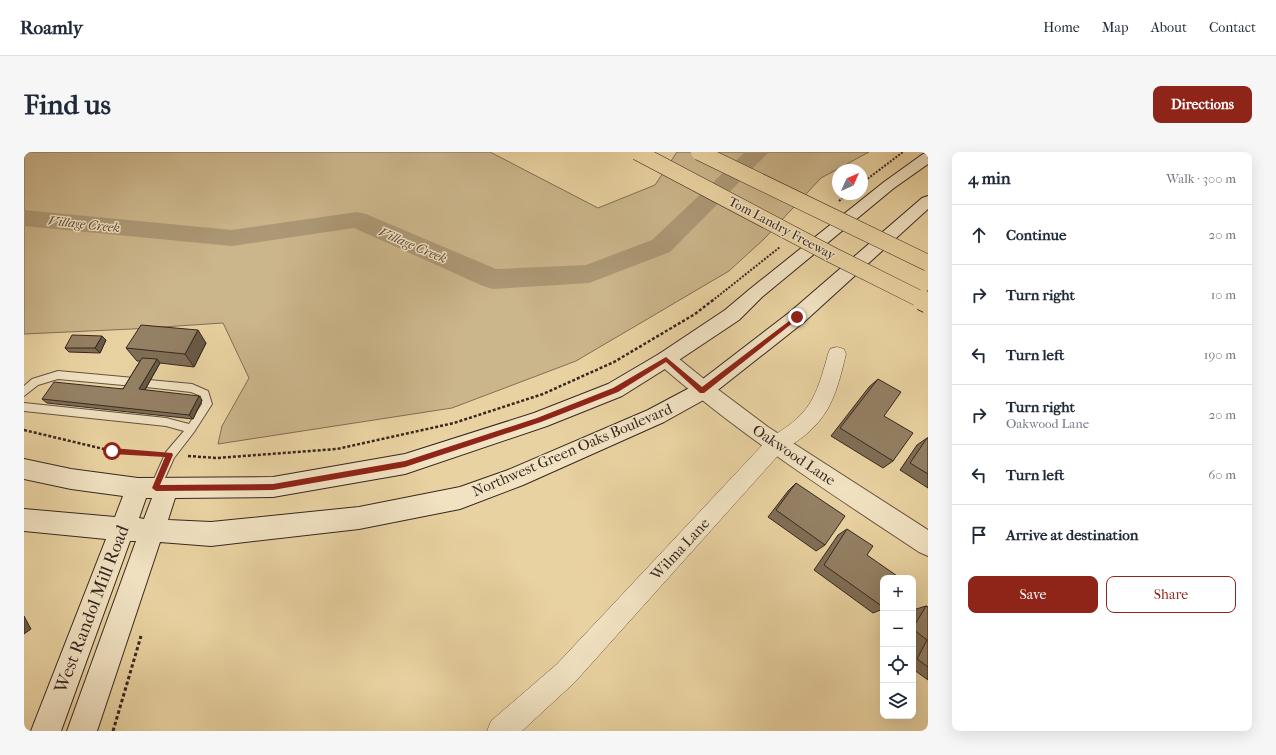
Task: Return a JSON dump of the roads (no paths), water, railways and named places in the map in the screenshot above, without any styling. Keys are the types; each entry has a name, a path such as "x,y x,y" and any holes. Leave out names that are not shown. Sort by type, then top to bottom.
{"highway":[{"name":"Tom Landry Freeway","path":"637,152 834,256 928,303"},
{"name":"Tom Landry Freeway","path":"699,152 928,264"}],"main road":[{"path":"24,469 71,479 154,488 273,487 405,464 539,420 615,390 666,359 732,315 756,293 877,194 928,157"},
{"name":"Northwest Green Oaks Boulevard","path":"24,520 122,529 211,534 359,518 460,498 515,478 656,416 702,391 797,317 928,200"},
{"name":"Oakwood Lane","path":"666,359 702,391 776,444 928,544"},
{"name":"West Randol Mill Road","path":"46,731 122,529 154,488"},
{"name":"West Randol Mill Road","path":"82,731 152,530 154,488"}],"street":[{"name":"Wilma Lane","path":"501,731 566,673 776,444 803,426 819,409 828,392 837,354"}],"lane":[{"path":"24,392 35,382 58,375 134,382"},
{"path":"149,384 192,388 205,394 207,404 170,455 154,488"},
{"path":"24,406 166,422 191,428"}],"waterway":[{"name":"Village Creek","path":"24,218 232,238 357,220 493,279 589,274 661,246 758,152"}]}
